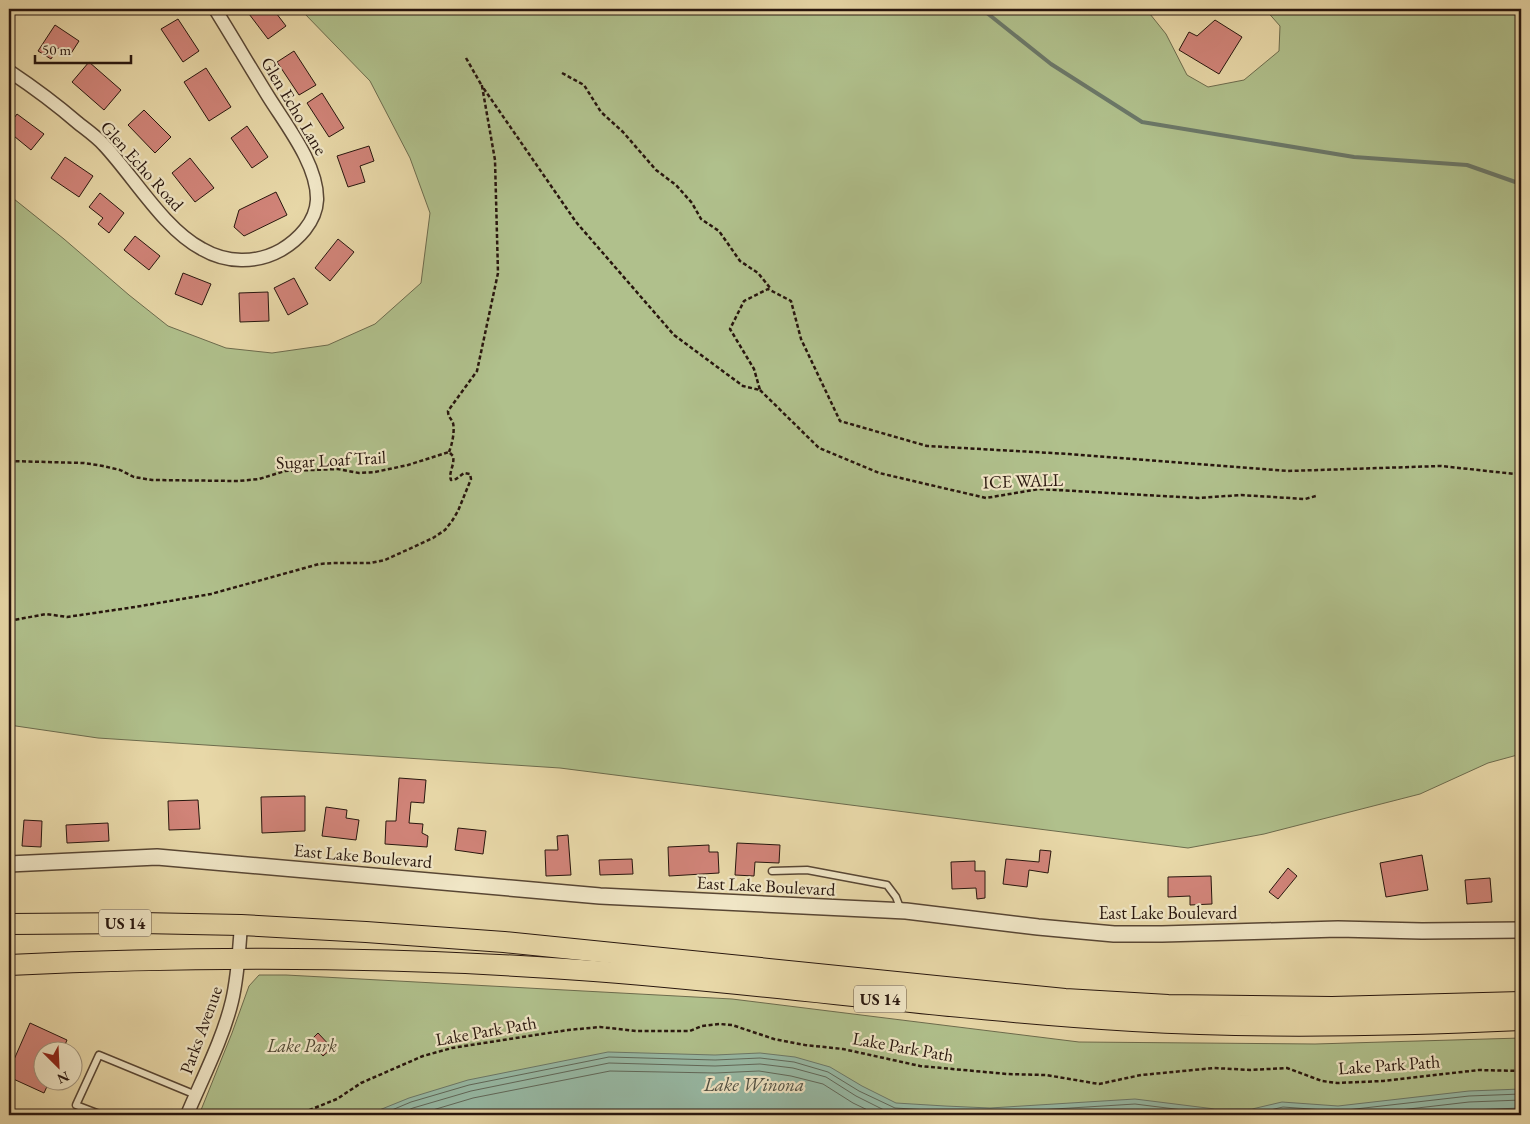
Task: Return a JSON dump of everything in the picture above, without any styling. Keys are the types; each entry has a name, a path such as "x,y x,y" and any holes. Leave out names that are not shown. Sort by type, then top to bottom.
{"highway":[{"name":"US 14","path":"9,924 141,923 241,925 504,942 888,982 1125,1003 1332,1007 1521,1002"},
{"name":"US 14","path":"9,965 239,959 377,960 574,969 672,977 970,1008 1138,1022 1312,1026 1521,1020"}],"street":[{"name":"Glen Echo Lane","path":"215,9 306,159 317,188 317,202 308,226 295,241 279,251 259,259"},
{"name":"Glen Echo Road","path":"9,71 44,95 103,144 171,225 201,249 227,260 259,259"},
{"name":"East Lake Boulevard","path":"9,864 157,857 600,896 906,911 1114,934 1338,929 1422,931 1521,930"},
{"name":"Parks Avenue","path":"187,1115 232,1004 239,959 241,925"}],"lane":[{"path":"772,871 807,870 887,885 896,897 899,905 906,911"},
{"path":"102,1115 76,1104 99,1055 196,1095"}],"path":[{"path":"466,58 482,86 576,222 674,335 743,386 760,390 754,369 730,330 744,301 768,288 791,301 801,339 840,421 927,446 1069,454 1288,471 1441,466 1514,474 1521,471"},
{"path":"562,73 584,85 601,112 656,170 676,185 692,203 701,219 719,231 740,261 758,273 772,290"},
{"path":"9,621 46,614 67,617 211,594 319,564 364,564 385,560 433,538 445,530 458,511 471,480 470,474 464,473 451,480 449,475 454,462 450,452 453,424 448,417 448,411 477,371 498,273 494,160 482,86"},
{"name":"ICE WALL","path":"760,390 819,448 879,473 986,498 1039,489 1198,498 1241,496 1305,499 1316,496"},
{"name":"Sugar Loaf Trail","path":"9,461 84,463 120,470 134,477 152,480 238,481 259,479 285,471 338,469 359,473 376,472 408,465 450,452"},
{"name":"Lake Park Path","path":"297,1115 337,1099 361,1083 423,1056 452,1048 568,1030 600,1027 636,1031 690,1031 702,1026 732,1025 774,1039 843,1049 920,1066 1007,1074 1046,1075 1098,1084 1141,1075 1214,1068 1287,1068 1322,1081 1337,1083 1383,1081 1479,1070 1521,1071"}],"green space":[{"path":"301,9 1146,9 1166,34 1187,75 1208,87 1244,80 1279,51 1280,26 1265,9 1521,9 1521,754 1488,763 1420,794 1264,834 1188,848 560,768 98,738 9,725 9,195 168,326 226,348 272,353 328,345 375,324 421,283 430,213 410,158 370,81"},
{"name":"Lake Park","path":"259,975 732,999 1079,1042 1315,1044 1521,1038 1521,1115 199,1115 249,986"}],"water":[{"name":"Lake Winona","path":"608,1052 715,1055 760,1053 795,1057 830,1067 896,1103 990,1108 1135,1099 1215,1109 1252,1109 1282,1102 1338,1106 1469,1091 1521,1089 1521,1115 367,1115 409,1098 468,1080"}],"building":[{"path":"273,9 286,26 268,39 246,10"},
{"path":"178,19 199,51 183,62 161,29"},
{"path":"1215,20 1242,37 1219,74 1179,50 1189,32 1197,36"},
{"path":"55,25 79,41 70,55 58,48 51,59 38,51"},
{"path":"294,51 316,85 299,95 277,62"},
{"path":"89,62 121,90 104,110 72,82"},
{"path":"206,68 231,107 209,121 184,82"},
{"path":"322,93 344,128 329,137 307,103"},
{"path":"144,110 171,137 155,153 128,125"},
{"path":"17,114 44,134 31,150 9,132 9,125"},
{"path":"247,126 268,157 252,168 231,138"},
{"path":"369,146 374,161 360,166 365,182 348,187 337,156"},
{"path":"65,157 93,176 79,197 51,178"},
{"path":"190,158 214,188 195,202 172,173"},
{"path":"276,192 287,215 244,236 234,227 239,210"},
{"path":"100,193 124,213 109,233 98,224 103,218 89,207"},
{"path":"135,236 160,256 149,270 124,250"},
{"path":"338,239 354,252 330,281 315,268"},
{"path":"183,273 211,284 202,305 175,294"},
{"path":"294,278 308,304 288,315 274,288"},
{"path":"268,292 269,321 240,322 239,293"},
{"path":"399,778 426,780 424,803 411,802 409,823 423,824 422,833 428,836 427,847 385,844 386,821 396,821"},
{"path":"305,796 305,831 262,833 261,797"},
{"path":"198,800 200,829 169,830 168,801"},
{"path":"1518,805 1521,805 1521,837 1519,837"},
{"path":"326,807 347,810 346,818 359,820 356,840 322,836"},
{"path":"24,820 42,821 41,847 22,846"},
{"path":"108,823 109,841 67,843 66,825"},
{"path":"458,828 486,831 483,854 455,850"},
{"path":"568,835 571,875 546,876 545,850 558,850 557,836"},
{"path":"737,843 780,845 779,863 755,862 754,876 735,875"},
{"path":"709,845 709,852 718,852 719,873 669,876 668,847"},
{"path":"1040,850 1051,851 1048,873 1029,870 1027,887 1003,884 1006,859 1039,862"},
{"path":"1422,855 1428,890 1386,897 1380,863"},
{"path":"632,859 633,874 600,875 599,860"},
{"path":"975,861 975,871 985,871 985,898 977,899 976,888 952,889 951,862"},
{"path":"1288,868 1297,876 1278,899 1269,892"},
{"path":"1211,876 1212,904 1190,905 1190,896 1168,897 1168,877"},
{"path":"1490,878 1492,902 1467,904 1465,880"},
{"path":"30,1023 67,1040 66,1042 32,1042 32,1088 9,1077 9,1071"},
{"path":"318,1033 332,1048 323,1056 310,1041"}],"waterway":[{"path":"982,9 1051,64 1142,122 1354,157 1467,165 1521,184"}]}
